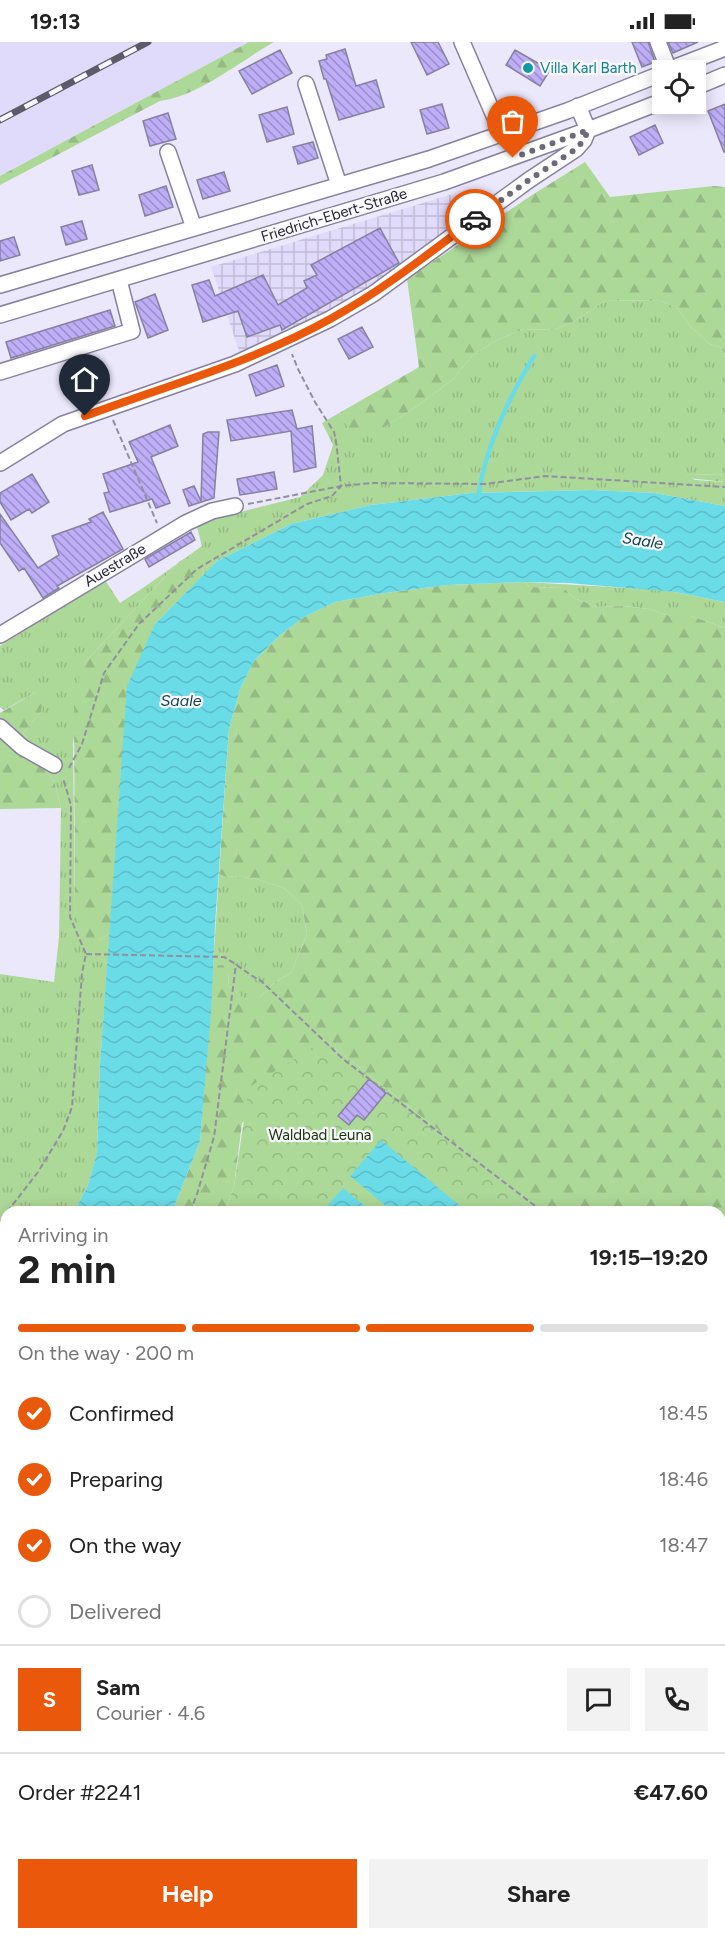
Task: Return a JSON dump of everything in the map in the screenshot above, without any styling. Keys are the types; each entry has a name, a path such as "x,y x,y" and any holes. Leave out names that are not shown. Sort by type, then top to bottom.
{"street":[{"path":"462,42 502,134"},
{"path":"658,42 665,60"},
{"path":"692,60 723,46"},
{"path":"706,83 725,75"},
{"name":"Friedrich-Ebert-Straße","path":"0,285 339,185 502,134 652,77"},
{"path":"306,84 339,185"},
{"name":"Friedrich-Ebert-Straße","path":"0,315 444,182 652,105"},
{"path":"0,463 63,424 235,364 330,319 373,294 529,180 576,149 584,140 588,130 578,106"},
{"path":"168,152 194,228"},
{"path":"0,372 132,331 119,280"},
{"name":"Auestraße","path":"0,635 163,536 212,511 235,506"},
{"path":"0,727 22,747 59,772"}],"path":[{"path":"12,1206 38,1172 63,1131 72,1107 82,973 86,954 70,917 70,805 59,772 82,744 104,673 139,624 197,568 307,504 332,496 341,486 334,432 298,369 287,340"},
{"path":"108,407 163,536"},
{"path":"235,506 341,486 372,483 485,484 545,476 725,487"},
{"path":"86,954 224,957 260,981 343,1059 535,1206"},
{"path":"192,1206 214,1137 236,964"}],"shaded area":[{"path":"0,42 249,42 0,176"},
{"path":"456,193 470,217 402,269 336,311 240,354 211,267"}],"green space":[{"path":"249,42 274,42 204,85 175,98 160,101 0,185 0,176"},
{"path":"585,162 610,197 714,186 725,187 725,349 710,344 691,327 678,309 662,301 606,300 575,321 554,330 524,329 497,340 472,356 452,380 380,430 362,436 350,431 339,413 419,367 407,279"},
{"path":"606,300 662,301 678,309 691,327 710,344 725,349 725,474 687,475 695,480 725,482 725,506 655,493 592,490 471,493 371,505 291,524 217,561 204,575 202,564 181,561 202,546 196,523 300,497 323,475 333,445 322,423 339,413 350,430 380,430 452,380 472,356 497,340 524,329 554,330 575,321"},
{"path":"725,474 725,482 688,478 687,475"},
{"path":"193,557 202,564 204,575 155,624 113,895 110,933 99,940 88,939 80,928 75,911 74,695 84,663 180,561"},
{"path":"178,563 84,663 73,744 75,911 99,940 110,933 100,1064 97,1154 88,1185 77,1206 0,1206 0,974 54,982 59,937 61,808 55,784 23,733 41,712 36,692 4,710 0,707 0,646 105,580 120,603"},
{"path":"525,582 675,592 725,602 725,628 691,616 670,616 649,609 623,606 598,607 574,598 564,588 530,587"},
{"path":"525,582 530,587 564,588 574,598 598,607 623,606 649,609 670,616 691,616 725,628 725,1206 533,1206 325,1040 242,1123 234,1186 227,1206 174,1206 200,1141 213,966 223,965 228,973 229,986 243,998 259,998 275,982 291,973 307,934 302,905 284,888 256,879 226,877 219,874 229,729 240,689 254,661 279,636 304,617 335,602 448,585"},
{"path":"36,692 43,697 41,712 23,733 55,784 61,808 0,809 0,713"},
{"path":"219,874 226,877 256,879 284,888 302,905 307,934 291,973 275,982 259,998 243,998 229,986 228,973 213,966"},
{"name":"Waldbad Leuna","path":"325,1040 533,1206 227,1206 234,1186 249,1087"}],"water":[{"name":"Saale","path":"592,490 655,493 725,506 725,602 675,592 568,583 448,585 335,602 304,617 279,636 254,661 240,689 229,729 211,1013 200,1141 174,1206 77,1206 88,1185 97,1153 100,1064 127,686 155,624 217,561 291,524 371,505 471,493"},
{"path":"381,1140 460,1206 386,1206 350,1176"},
{"path":"343,1188 365,1206 327,1206"}],"building":[{"path":"411,42 438,42 449,64 427,75"},
{"path":"632,42 648,42 654,60 642,67"},
{"path":"668,42 698,42 673,53"},
{"path":"345,49 356,86 376,80 384,107 339,120 319,61 327,59 326,55"},
{"path":"280,50 292,73 252,94 239,71"},
{"name":"Villa Karl Barth","path":"515,50 550,70 540,86 506,65"},
{"path":"442,104 449,128 427,134 420,110"},
{"path":"725,104 725,152 724,152 708,111"},
{"path":"287,107 294,134 267,142 259,115"},
{"path":"168,113 176,139 150,146 143,121"},
{"path":"655,125 663,143 639,155 630,137"},
{"path":"313,142 318,158 298,164 293,147"},
{"path":"92,165 99,190 79,195 72,171"},
{"path":"224,172 230,191 203,199 197,180"},
{"path":"166,186 173,207 145,216 139,195"},
{"path":"82,221 87,239 66,245 61,227"},
{"path":"380,228 399,263 282,330 280,325 247,337 238,311 203,322 192,285 209,280 215,296 263,275 278,305 307,288 304,281 317,275 311,265"},
{"path":"14,237 20,255 0,261 0,241"},
{"path":"155,294 168,330 148,338 135,302"},
{"path":"110,310 115,326 11,358 6,342"},
{"path":"362,327 373,347 349,359 338,339"},
{"path":"277,365 284,386 256,396 249,375"},
{"path":"292,410 297,429 312,426 316,467 294,472 291,431 231,441 227,420"},
{"path":"170,425 178,446 151,457 170,503 156,508 152,499 110,512 104,493 109,492 103,474 138,462 129,442"},
{"path":"219,432 214,498 189,506 183,490 194,486 201,501 203,434"},
{"path":"274,472 277,489 240,495 237,479"},
{"path":"32,474 49,502 32,513 29,509 11,520 0,502 0,493"},
{"path":"103,512 123,549 57,586 59,588 43,598 24,568 19,571 0,543 0,514 38,568 59,555 52,536 91,522 89,519"},
{"path":"191,532 195,540 149,567 145,559"},
{"path":"369,1079 386,1093 364,1120 357,1115 349,1125 338,1116"}],"waterway":[{"path":"478,498 486,461 499,424 534,356"}],"railway":[{"path":"0,120 148,42"}],"way so far":[{"path":"475,219 576,149 584,140 588,130 513,158"}],"place":[{"name":"Villa Karl Barth","path":"528,68"}],"route":[{"path":"85,416 235,364 330,319 373,294 475,219"}]}
